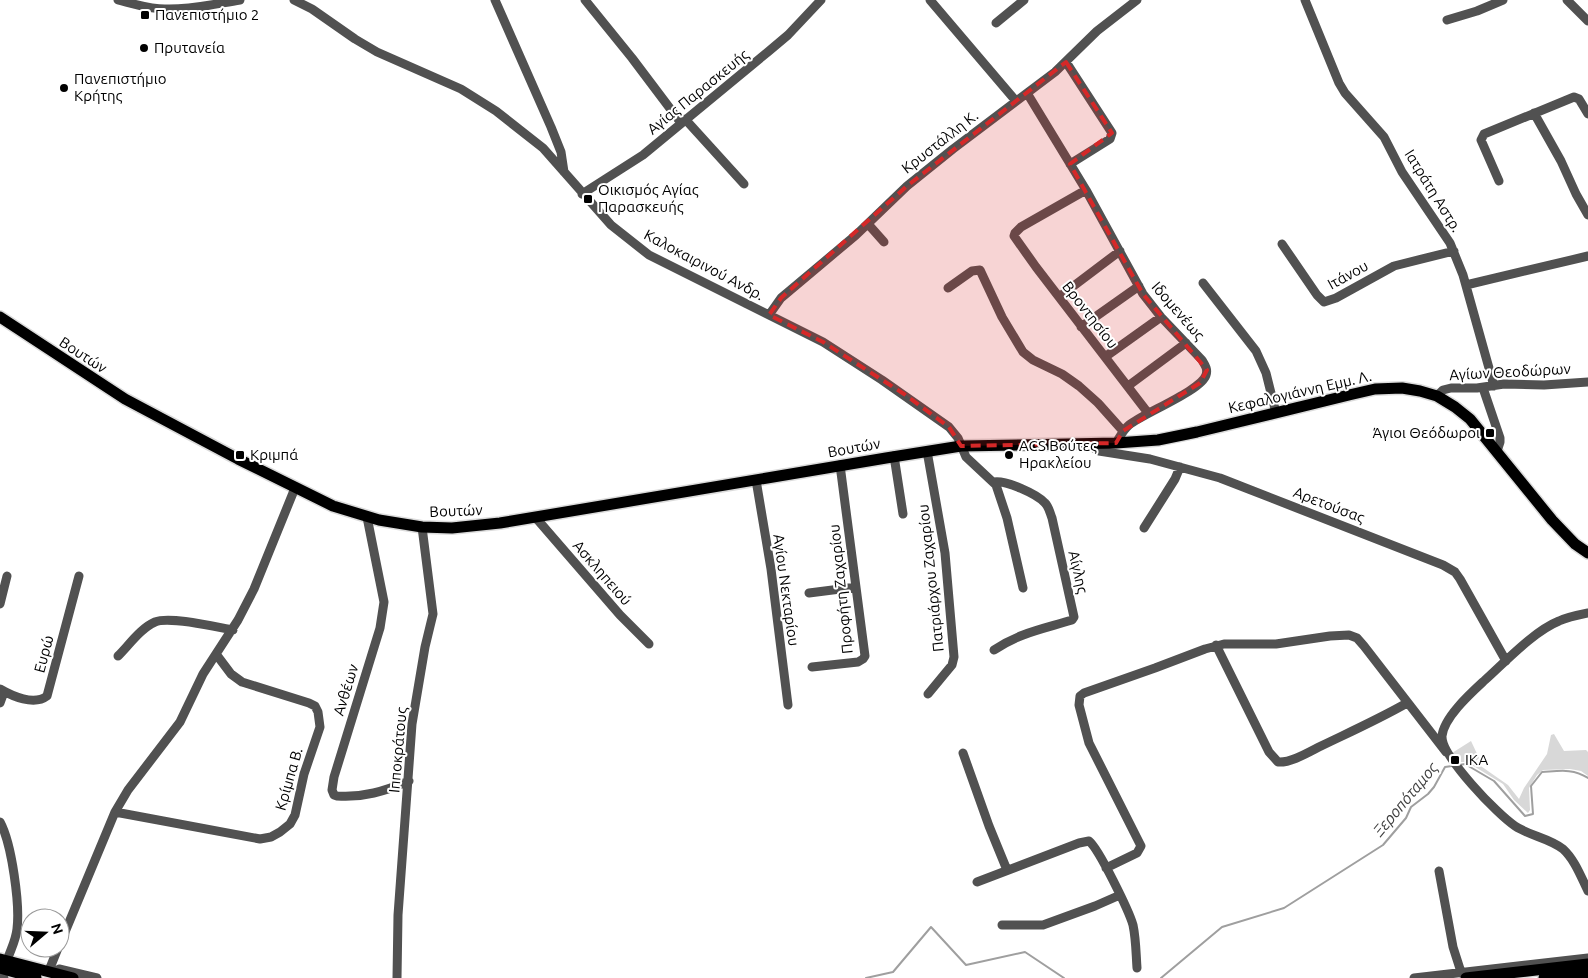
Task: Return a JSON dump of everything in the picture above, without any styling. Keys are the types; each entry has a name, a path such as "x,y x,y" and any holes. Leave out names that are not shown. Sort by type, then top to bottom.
{"main road":[{"name":"Βουτών","path":"0,318 125,399 169,424 334,506 367,517 398,524 422,527 468,527 536,518 894,456 960,446 981,445"},
{"name":"Κεφαλογιάννη Εμμ. Λ.","path":"981,445 1146,442 1171,438 1381,388 1410,389 1437,396 1455,406 1470,419 1556,525 1575,544 1588,553"},
{"path":"1564,961 1586,965"},
{"path":"1463,975 1586,965"},
{"path":"1544,978 1586,965"},
{"path":"0,968 16,966 73,978"},
{"path":"16,966 36,978"}],"street":[{"path":"118,0 166,10 240,0"},
{"name":"Καλοκαιρινού Ανδρ.","path":"294,0 312,9 377,52 477,97 543,148 611,225 649,255 824,342 897,390 950,427 955,433 966,457 994,482"},
{"path":"495,0 551,127 565,174"},
{"path":"585,0 683,121 744,184"},
{"name":"Αγίας Παρασκευής","path":"582,194 642,155 782,40 822,0"},
{"path":"930,0 1016,101"},
{"path":"996,23 1024,0"},
{"name":"Κρυστάλλη Κ.","path":"769,315 776,303 785,294 868,224 918,177 1055,72 1097,31 1137,0"},
{"name":"Ιατράτη Αστρ.","path":"1305,0 1342,89 1384,138 1402,172 1444,232 1454,251 1466,285 1494,386"},
{"path":"1447,20 1477,11 1503,0"},
{"path":"1567,0 1588,21"},
{"path":"1066,62 1110,128 1112,135 1110,139 1070,164"},
{"name":"Ιδομενέως","path":"1027,93 1086,190 1138,286 1161,316 1204,364 1207,373 1205,378 1179,397 1131,423 1123,431 1116,444"},
{"path":"1499,181 1483,144 1482,137 1484,134 1574,97 1579,99 1588,114"},
{"path":"1534,113 1588,215"},
{"name":"Βροντησίου","path":"1086,190 1021,227 1015,233 1017,241 1148,413"},
{"path":"868,224 884,242"},
{"name":"Ιτάνου","path":"1282,244 1317,295 1324,302 1343,294 1394,266 1454,251"},
{"path":"1059,297 1120,251"},
{"path":"1466,285 1588,256"},
{"path":"948,288 972,271 981,271 1002,317 1023,352 1073,381 1092,397 1123,431"},
{"path":"1203,283 1256,351 1266,373 1276,413"},
{"path":"1081,327 1138,286"},
{"path":"1105,356 1161,316"},
{"path":"1128,386 1186,343"},
{"name":"Αγίων Θεοδώρων","path":"1437,396 1443,390 1451,388 1588,382"},
{"path":"1482,388 1500,440 1497,451"},
{"name":"Αρετούσας","path":"1094,444 1095,449 1099,451 1150,459 1240,485 1443,565 1455,572 1460,579 1506,661"},
{"name":"Πατριάρχου Ζαχαρίου","path":"927,451 944,547 954,656 952,665 928,694"},
{"path":"894,456 903,514"},
{"name":"Προφήτη Ζαχαρίου","path":"812,667 856,662 864,658 840,465"},
{"path":"1144,528 1175,479 1180,467"},
{"name":"Αγίου Νεκταρίου","path":"756,480 771,569 788,705"},
{"path":"994,482 1005,510 1023,588"},
{"name":"Αίγλης","path":"994,482 1005,482 1021,489 1047,506 1052,518 1074,617 1072,620 1013,638 994,650"},
{"path":"70,920 115,812 128,790 182,718 203,674 232,630 251,595 295,488"},
{"name":"Ανθέων","path":"367,517 384,608 380,628 332,790 334,795 337,796 366,795 381,792 409,781"},
{"name":"Ασκληπειού","path":"536,518 620,615 650,644"},
{"name":"Ιπποκράτους","path":"396,978 398,915 412,724 425,647 433,614 422,527"},
{"path":"0,604 7,576"},
{"name":"Ευρώ","path":"2,690 18,697 36,700 47,696 79,576"},
{"path":"809,594 856,587"},
{"path":"1446,752 1442,739 1447,721 1478,687 1548,626 1569,617 1588,613"},
{"path":"118,656 147,627 159,621 180,621 232,630"},
{"path":"1106,868 1136,853 1141,846 1089,743 1079,705 1080,696 1087,691 1156,668 1216,645 1235,643 1276,644 1330,636 1352,635 1364,646 1470,783 1512,823 1565,851 1588,892"},
{"path":"1216,645 1269,752 1278,762 1286,761 1320,746 1407,703"},
{"name":"Κρίμπα Β.","path":"115,812 260,839 277,834 292,821 304,774 320,727 318,712 315,706 309,703 242,682 231,674 216,654"},
{"path":"0,704 2,690"},
{"path":"963,753 989,826 1008,870"},
{"path":"0,822 10,850 17,913 16,966 50,968 98,978"},
{"path":"977,882 1086,841 1092,844 1120,894 1133,928 1137,968"},
{"path":"1439,871 1453,947 1463,975"},
{"path":"1002,925 1043,925 1095,906 1120,894"},
{"path":"50,968 54,958"},
{"path":"1414,978 1463,975 1564,961"},
{"path":"0,974 4,978"}],"highlighted area":[{"path":"1066,62 1112,133 1070,164 1143,294 1207,370 1200,383 1123,431 1116,443 961,446 949,427 904,394 823,342 769,315 781,298 907,186"}],"shaded area":[{"path":"1554,734 1564,751 1586,750 1588,752 1588,776 1581,771 1570,769 1543,770 1537,775 1529,788 1530,810 1528,813 1514,800 1503,784 1467,762 1457,762 1452,753 1471,741 1479,758 1475,762 1508,785 1519,799 1524,788 1547,754 1551,735"}],"waterway":[{"name":"Ξεροπόταμος","path":"1459,765 1465,764 1494,781 1525,816 1533,814 1531,786 1542,772 1571,771 1588,778"},
{"name":"Ξεροπόταμος","path":"1161,978 1222,927 1284,908 1383,845 1406,818 1411,807 1434,787 1445,767 1452,766"},
{"name":"Ξεροπόταμος","path":"866,978 893,972 931,927 966,965 1025,952 1064,978"}],"place":[{"name":"Πανεπιστήμιο 2","path":"145,15"},
{"name":"Πρυτανεία","path":"144,48"},
{"name":"Πανεπιστήμιο Κρήτης","path":"64,88"},
{"name":"Οικισμός Αγίας Παρασκευής","path":"588,199"},
{"name":"Άγιοι Θεόδωροι","path":"1490,433"},
{"name":"Κριμπά","path":"240,455"},
{"name":"ACS Βούτες Ηρακλείου","path":"1009,455"},
{"name":"IKA","path":"1455,760"}]}
